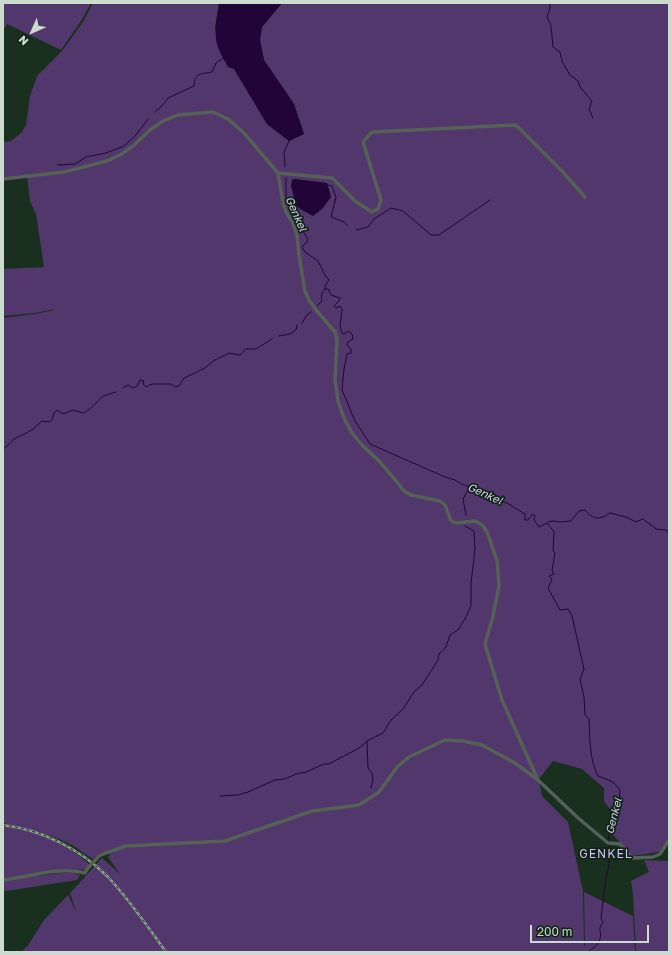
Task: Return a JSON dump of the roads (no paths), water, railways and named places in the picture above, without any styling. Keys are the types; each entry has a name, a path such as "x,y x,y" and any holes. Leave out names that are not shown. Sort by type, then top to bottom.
{"street":[{"path":"3,179 64,172 107,161 120,155 133,146 162,121 178,115 213,112 228,119 244,133 278,173 283,203 297,236 305,291 316,310 335,332 337,340 335,372 336,393 344,418 352,433 398,482 404,491 411,496 440,501 445,505 451,520 456,523 475,522 482,525 487,532 497,560 499,586 493,616 485,644 502,700 538,780"},
{"path":"278,173 332,178 356,201 372,212 378,209 381,200 363,142 372,132 515,125 545,154 584,197"},
{"path":"3,880 62,870 85,872 99,856 126,846 225,841 312,811 359,805 378,792 398,766 409,757 445,740 463,741 482,745 515,763 538,780 577,817 608,843 620,844 632,858 653,857 660,854 669,840"}],"waterway":[{"path":"550,3 547,17 551,26 553,47 560,52 562,61 570,75 578,81 580,87 592,101 589,109 593,118"},
{"path":"155,112 168,98 194,86 197,76 212,72 216,63 223,58"},
{"path":"58,165 75,164 86,157 106,153 124,146 135,136 148,119"},
{"name":"Genkel","path":"285,167 284,152 289,141"},
{"name":"Genkel","path":"286,178 286,197 308,240 302,247 305,252 318,261 329,280 325,286 325,289 328,289 331,295 340,298 334,306 336,308 340,306 342,309 340,326 342,333 344,334 348,331 352,334 353,339 348,342 347,345 351,349 351,353 347,354 342,390 355,421 370,444 455,480 461,484 477,489 492,499 507,503 525,514 525,520 528,520 532,515 535,515 534,520 539,527 547,523 554,532 553,551 555,553 552,570 554,574 549,576 552,579 548,588 560,610 568,609 572,616 584,669 580,679 584,697 585,715 589,719 590,748 595,769 598,776 613,782 620,790 619,804 615,808 611,818 608,841"},
{"path":"327,185 332,186 336,197 331,217 344,222 348,226"},
{"path":"356,230 368,227 374,219 391,208 403,211 431,235 439,235 490,200"},
{"path":"317,306 322,301 321,298 325,289"},
{"path":"302,323 311,312"},
{"path":"279,336 290,334 296,330 297,325"},
{"path":"123,388 128,385 133,388 137,386 140,380 144,381 143,384 146,387 152,384 171,384 175,387 179,386 184,378 205,368 213,361 229,353 240,355 246,349 256,349 272,339"},
{"path":"3,449 14,439 32,430 42,421 49,422 52,420 54,413 57,410 63,414 73,410 84,413 103,396 116,392"},
{"path":"466,515 463,499 469,488"},
{"path":"548,522 571,521 579,511 585,510 591,516 597,518 603,517 610,513 626,517 636,522 643,519 656,529 666,530 669,534"},
{"path":"220,796 238,795 275,780 285,779 324,764 329,764 383,733 391,720 403,709 414,692 422,685 438,660 439,654 446,647 450,635 458,630 471,606 471,583 475,549 474,531 465,526"},
{"path":"367,742 368,768 372,773 373,779 371,788"},
{"name":"Genkel","path":"588,952 600,939 600,929 603,922 601,918 606,877 609,866 609,845"}],"railway":[{"path":"3,825 32,831 60,842 97,867 123,894 166,952"}],"district":[{"name":"GENKEL","path":"606,854"}]}
